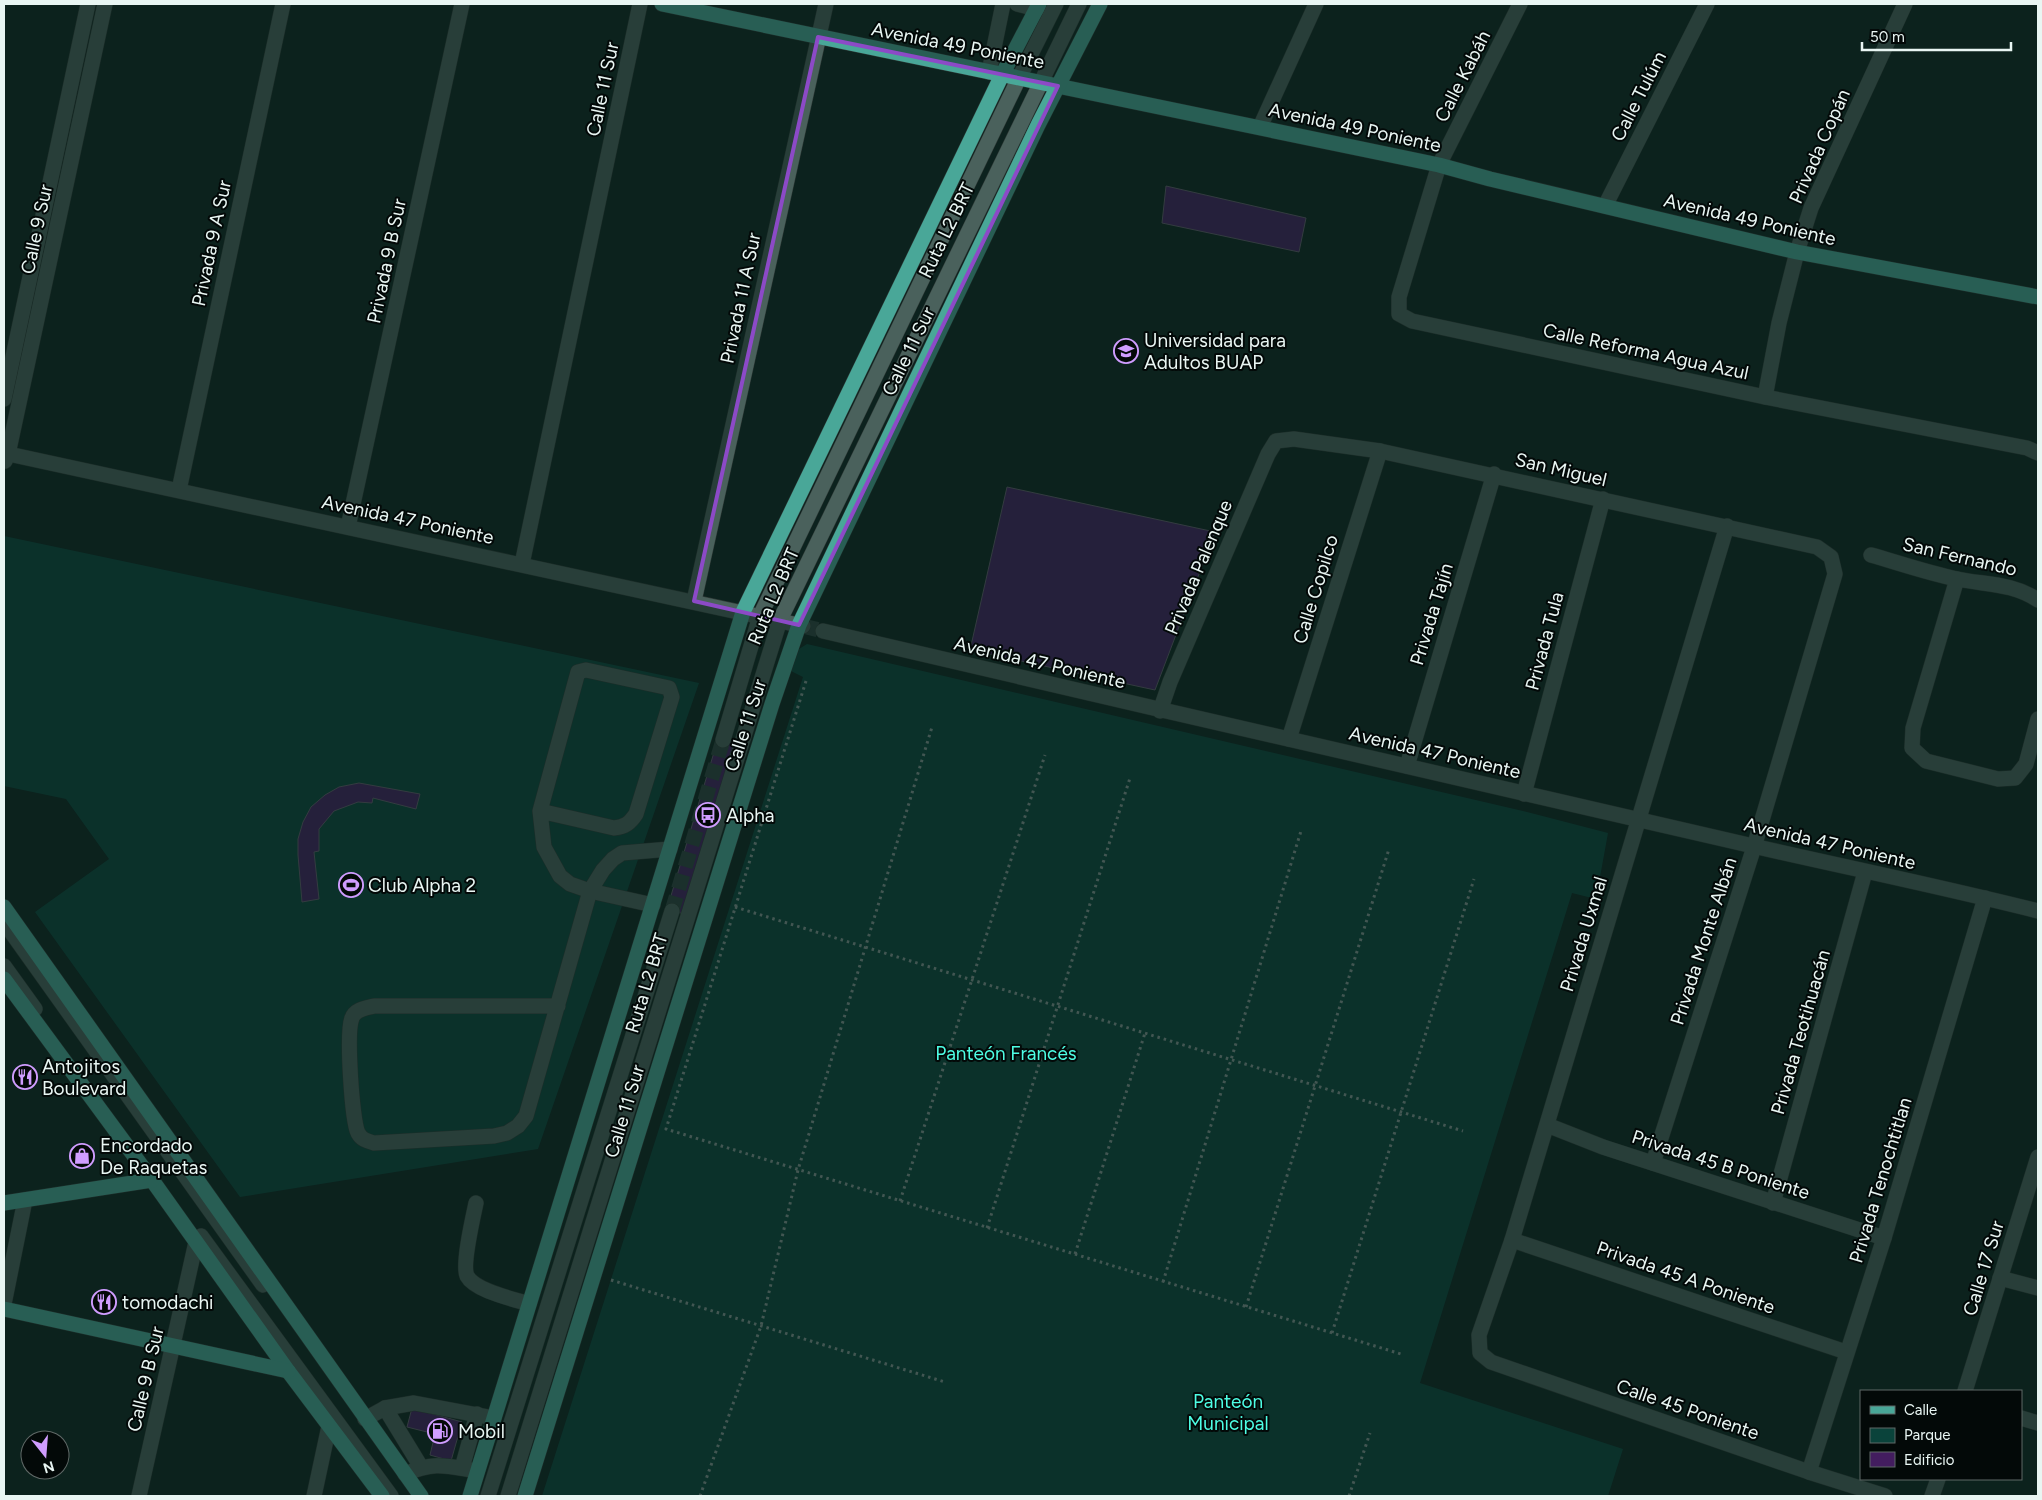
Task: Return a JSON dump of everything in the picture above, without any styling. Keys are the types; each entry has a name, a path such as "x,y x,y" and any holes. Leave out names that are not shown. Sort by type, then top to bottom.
{"main road":[{"name":"Avenida 49 Poniente","path":"662,4 1439,165 1797,252 2038,298"},
{"name":"Calle 11 Sur","path":"525,1496 769,714 801,626 1058,86 1100,4"},
{"name":"Calle 11 Sur","path":"470,1496 470,1470 494,1418 744,612 996,73 1038,6"},
{"path":"4,907 365,1420 421,1496"},
{"path":"4,979 152,1180 288,1371 383,1496"},
{"path":"4,1203 152,1180"},
{"path":"4,1309 288,1371"}],"street":[{"name":"Calle 9 Sur","path":"4,399 88,4"},
{"name":"Calle 9 Sur","path":"5,456 105,4"},
{"name":"Privada 9 A Sur","path":"179,490 283,4"},
{"name":"Privada 9 B Sur","path":"348,527 462,4"},
{"name":"Calle 11 Sur","path":"522,564 640,4"},
{"name":"Privada 11 A Sur","path":"694,601 826,4"},
{"path":"996,73 1003,4"},
{"path":"1017,4 1038,6"},
{"name":"Ruta L2 BRT","path":"723,740 760,616 1056,4"},
{"name":"Ruta L2 BRT","path":"508,1496 780,620 1079,4"},
{"path":"1260,127 1316,4"},
{"name":"Calle Kabáh","path":"1439,165 1520,4"},
{"name":"Calle Tulúm","path":"1605,206 1707,4"},
{"name":"Privada Copán","path":"1765,397 1779,322 1797,252 1812,208 1905,4"},
{"name":"Calle Reforma Agua Azul","path":"1439,165 1399,298 1399,314 1412,321 1765,397 2027,448 2038,452"},
{"name":"San Miguel","path":"1276,442 1294,439 1380,451 1494,474 1817,547 1831,557"},
{"name":"Privada Palenque","path":"1160,711 1170,682 1268,454 1276,442"},
{"name":"Calle Copilco","path":"1289,739 1380,451"},
{"name":"Avenida 47 Poniente","path":"5,456 179,490 694,601 801,626"},
{"name":"Privada Tajín","path":"1407,766 1494,474"},
{"name":"Privada Tula","path":"1524,794 1604,499"},
{"name":"Privada Uxmal","path":"1480,1353 1479,1336 1512,1240 1727,526"},
{"name":"San Fernando","path":"1871,555 1957,579 2006,585 2029,594 2038,600"},
{"name":"Privada Monte Albán","path":"1653,1163 1754,846 1835,574 1831,557"},
{"path":"1957,579 1913,728 1912,748 1926,762 1998,779 2015,778 2026,764 2038,719"},
{"name":"Avenida 47 Poniente","path":"823,631 1160,711 2038,911"},
{"path":"540,811 614,828 624,827 631,822 636,814 672,697 669,688 586,670 578,672 540,811 544,846 560,876 570,884 590,891 653,905"},
{"path":"558,1006 374,1006 361,1009 352,1017 350,1035 353,1098 356,1126 359,1135 365,1141 374,1142 494,1136 513,1130 526,1116 558,1006 590,891 603,870 613,859 622,853 670,849"},
{"name":"Privada Teotihuacán","path":"1773,1203 1865,872"},
{"name":"Privada Tenochtitlan","path":"1809,1472 1884,1238 1985,898"},
{"name":"Ruta L2 BRT","path":"488,1496 672,911"},
{"path":"4,922 413,1496"},
{"path":"4,966 383,1496"},
{"name":"Privada 45 B Poniente","path":"1547,1125 1603,1147 1884,1238"},
{"name":"Calle 17 Sur","path":"1965,1390 2038,1157"},
{"path":"4,1304 25,1200"},
{"path":"476,1204 465,1265 467,1276 475,1283 494,1293 529,1304"},
{"name":"Privada 45 A Poniente","path":"1512,1240 1846,1352"},
{"name":"Calle 9 B Sur","path":"138,1496 196,1242"},
{"path":"2000,1278 2038,1288"},
{"name":"Calle 45 Poniente","path":"1480,1353 1491,1362 1809,1472 1885,1496"},
{"path":"365,1420 385,1408 414,1403 494,1418"},
{"path":"385,1408 420,1467"},
{"path":"405,1474 420,1467 440,1464 470,1470 477,1414"},
{"path":"2022,1418 2038,1423"},
{"path":"314,1496 329,1426"},
{"path":"1932,1496 1938,1480"}],"path":[{"path":"806,682 666,1129 1401,1354"},
{"path":"700,1496 761,1326 798,1170 932,727"},
{"path":"900,1201 1045,755"},
{"path":"987,1228 1130,778"},
{"path":"1163,1282 1301,831"},
{"path":"1246,1307 1389,849"},
{"path":"1332,1333 1474,879"},
{"path":"735,906 1464,1131"},
{"path":"1075,1254 1145,1033"},
{"path":"610,1280 945,1382"},
{"path":"1349,1496 1370,1433"}],"highlighted area":[{"path":"818,37 1058,86 799,625 694,601"}],"green space":[{"name":"Club Alpha 2","path":"4,536 699,683 538,1149 240,1197 35,912 109,859 66,799 4,786"},
{"name":"Panteón Francés","path":"807,644 1527,812 1608,833 1596,899 1572,893 1420,1383 1623,1449 1608,1496 542,1496 803,677 791,671 799,649"}],"building":[{"path":"1166,186 1306,218 1299,252 1162,223"},
{"path":"1007,487 1215,532 1155,690 970,650"},
{"path":"718,739 739,745 687,915 667,909"},
{"path":"359,783 420,794 416,809 373,798 372,803 358,802 334,811 319,829 319,851 314,852 319,899 302,902 298,839 303,822 311,807 325,795 339,787"},
{"name":"Mobil","path":"412,1408 462,1422 451,1461 430,1455 435,1434 407,1427"}],"tunnel":[{"path":"803,626 823,631"},
{"path":"672,911 723,740"}],"place":[{"name":"Universidad para Adultos BUAP","path":"1126,351"},
{"name":"Alpha","path":"708,815"},
{"name":"Club Alpha 2","path":"351,885"},
{"name":"Antojitos Boulevard","path":"25,1077"},
{"name":"Encordado De Raquetas","path":"82,1156"},
{"name":"tomodachi","path":"104,1302"},
{"name":"Mobil","path":"440,1431"}],"park label":[{"name":"Panteón Municipal","path":"1228,1412"}]}
